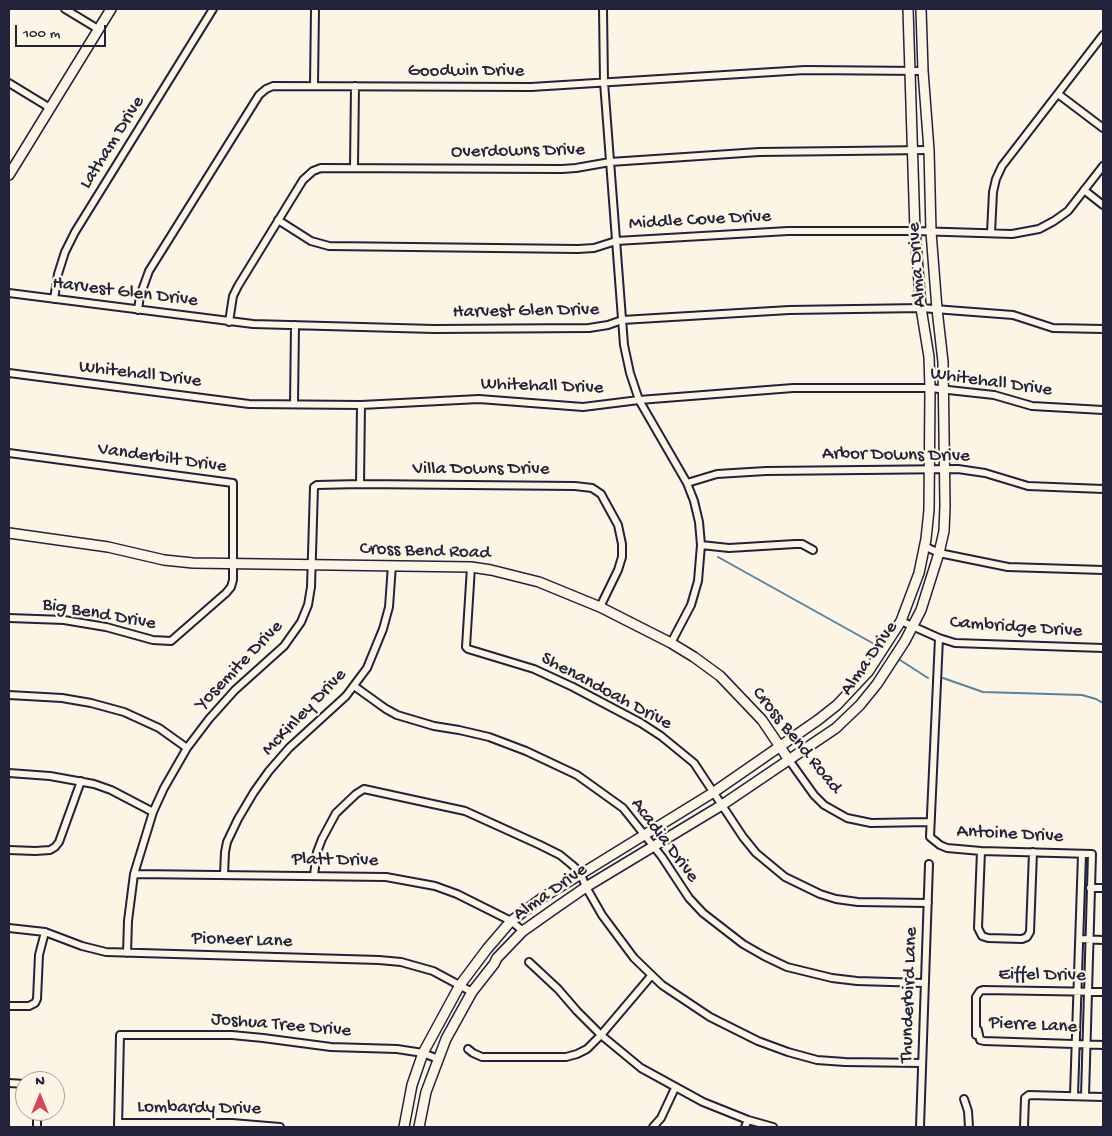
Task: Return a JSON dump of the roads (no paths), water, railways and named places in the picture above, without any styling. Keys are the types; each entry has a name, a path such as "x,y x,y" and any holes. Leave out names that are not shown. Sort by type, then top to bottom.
{"main road":[{"path":"9,175 111,9"},
{"name":"Alma Drive","path":"404,1127 412,1085 423,1053 460,985 487,949 511,922 580,872 714,792 818,720 852,690 868,672 901,621 919,572 924,546 928,510 930,388 929,357 921,308 916,231 908,9"},
{"name":"Alma Drive","path":"419,1127 426,1092 446,1039 472,992 497,958 523,931 586,887 722,805 836,728 860,705 884,673 921,610 928,593 944,531 944,470 943,362 936,309 931,232 929,150 923,71 921,9"},
{"name":"Cross Bend Road","path":"9,533 108,547 164,560 193,563 471,567 539,582 574,595 672,642 720,676 762,720 789,760"}],"street":[{"path":"65,9 98,29"},
{"name":"Latham Drive","path":"54,299 58,274 65,252 75,232 213,9"},
{"path":"314,9 314,85"},
{"path":"603,9 604,82 624,345 630,373 639,400 687,483 699,522 701,568 697,587 691,605 672,642"},
{"path":"991,233 993,192 1002,166 1103,35"},
{"name":"Goodwin Drive","path":"138,310 140,296 150,271 259,95 266,89 276,85 531,87 805,70 923,71"},
{"path":"9,83 50,108"},
{"path":"354,168 355,86"},
{"path":"1058,94 1103,128"},
{"name":"Overdowns Drive","path":"229,322 233,296 238,286 303,180 313,171 321,168 562,169 610,162 759,152 929,150"},
{"name":"Middle Cove Drive","path":"278,220 312,241 329,246 578,249 594,248 616,241 788,231 916,231 1012,234 1039,229 1054,222 1068,211 1103,166"},
{"path":"1084,190 1103,205"},
{"name":"Harvest Glen Drive","path":"9,293 253,324 434,329 589,328 608,325 622,320 788,310 921,308 1013,315 1053,328 1103,330"},
{"path":"294,404 295,325"},
{"name":"Whitehall Drive","path":"9,373 230,402 361,405 479,399 583,407 639,400 793,388 930,388 994,395 1032,406 1103,410"},
{"path":"360,484 361,405"},
{"name":"Vanderbilt Drive","path":"9,453 233,483 233,564"},
{"name":"Arbor Downs Drive","path":"687,483 717,474 766,471 958,469 985,472 1028,486 1103,489"},
{"name":"Villa Downs Drive","path":"312,565 314,487 317,485 576,486 592,488 601,494 618,525 622,544 622,557 618,570 600,607"},
{"path":"701,545 729,548 794,544 807,546 813,550"},
{"path":"924,546 939,553 1008,567 1103,570"},
{"name":"Big Bend Drive","path":"9,618 64,620 106,627 153,640 171,641 231,587 233,564"},
{"name":"Yosemite Drive","path":"127,953 128,921 134,874 153,812 187,748 209,719 235,690 284,646 293,635 308,605 312,587 312,565"},
{"name":"McKinley Drive","path":"224,875 227,842 238,818 254,792 289,748 332,710 354,686 367,668 384,629 389,607 392,566"},
{"name":"Shenandoah Drive","path":"471,567 466,647 468,649 534,669 641,723 660,736 694,763 743,837 756,853 785,877 802,886 836,899 858,902 928,903"},
{"name":"Cambridge Drive","path":"901,621 938,638 955,643 1103,648"},
{"path":"930,822 938,638"},
{"name":"Acadia Drive","path":"354,686 397,715 434,726 489,737 526,750 577,775 624,808 645,833 689,898 703,913 743,944 764,956 787,967 832,978 857,981 924,983"},
{"path":"9,696 62,698 91,703 124,712 159,728 187,748"},
{"name":"Cross Bend Road","path":"789,760 818,800 847,818 872,823 930,822"},
{"path":"9,773 50,776 81,781 111,790 153,812"},
{"path":"9,850 35,852 50,850 55,847 60,842 81,781"},
{"path":"314,875 317,852 336,813 364,789 465,812 553,852 571,864 580,872 586,887 617,936 634,958 651,976 687,1003 710,1017 758,1041 817,1060 922,1063"},
{"name":"Antoine Drive","path":"930,822 930,837 947,848 981,851 1092,854 1092,871"},
{"path":"981,851 980,932 988,938 1022,939 1027,937 1030,932 1034,852"},
{"path":"1074,1095 1082,854"},
{"name":"Thunderbird Lane","path":"920,1127 929,864"},
{"path":"1082,871 1092,871 1085,1096"},
{"name":"Platt Drive","path":"134,874 386,877 428,885 457,894 511,922 523,931"},
{"path":"1082,888 1103,888"},
{"path":"1080,916 1091,916"},
{"name":"Pioneer Lane","path":"9,928 45,932 92,949 106,952 386,961 433,971 472,992"},
{"path":"9,1006 29,1006 36,1003 38,999 39,955 45,932"},
{"path":"1080,939 1103,940"},
{"path":"529,962 558,989 601,1035 641,1068 703,1102 748,1120 773,1127"},
{"path":"1078,972 1089,972"},
{"path":"468,1049 482,1057 566,1057 577,1054 587,1049 601,1035 651,976"},
{"name":"Eiffel Drive","path":"976,1020 976,997 980,991 986,989 1103,992"},
{"name":"Pierre Lane","path":"976,1020 980,1040 984,1041 1103,1045"},
{"name":"Joshua Tree Drive","path":"118,1125 120,1035 264,1038 331,1047 397,1049 423,1053 438,1059"},
{"path":"653,1127 662,1118 675,1088"},
{"path":"1024,1127 1025,1098 1033,1094 1103,1096"},
{"path":"964,1099 968,1111 969,1127"},
{"path":"745,1127 748,1120"},
{"name":"Lombardy Drive","path":"118,1125 232,1123 280,1127"}],"waterway":[{"path":"718,557 876,645"},
{"path":"900,660 928,678"},
{"path":"943,678 983,692 1082,695 1103,703"}]}
